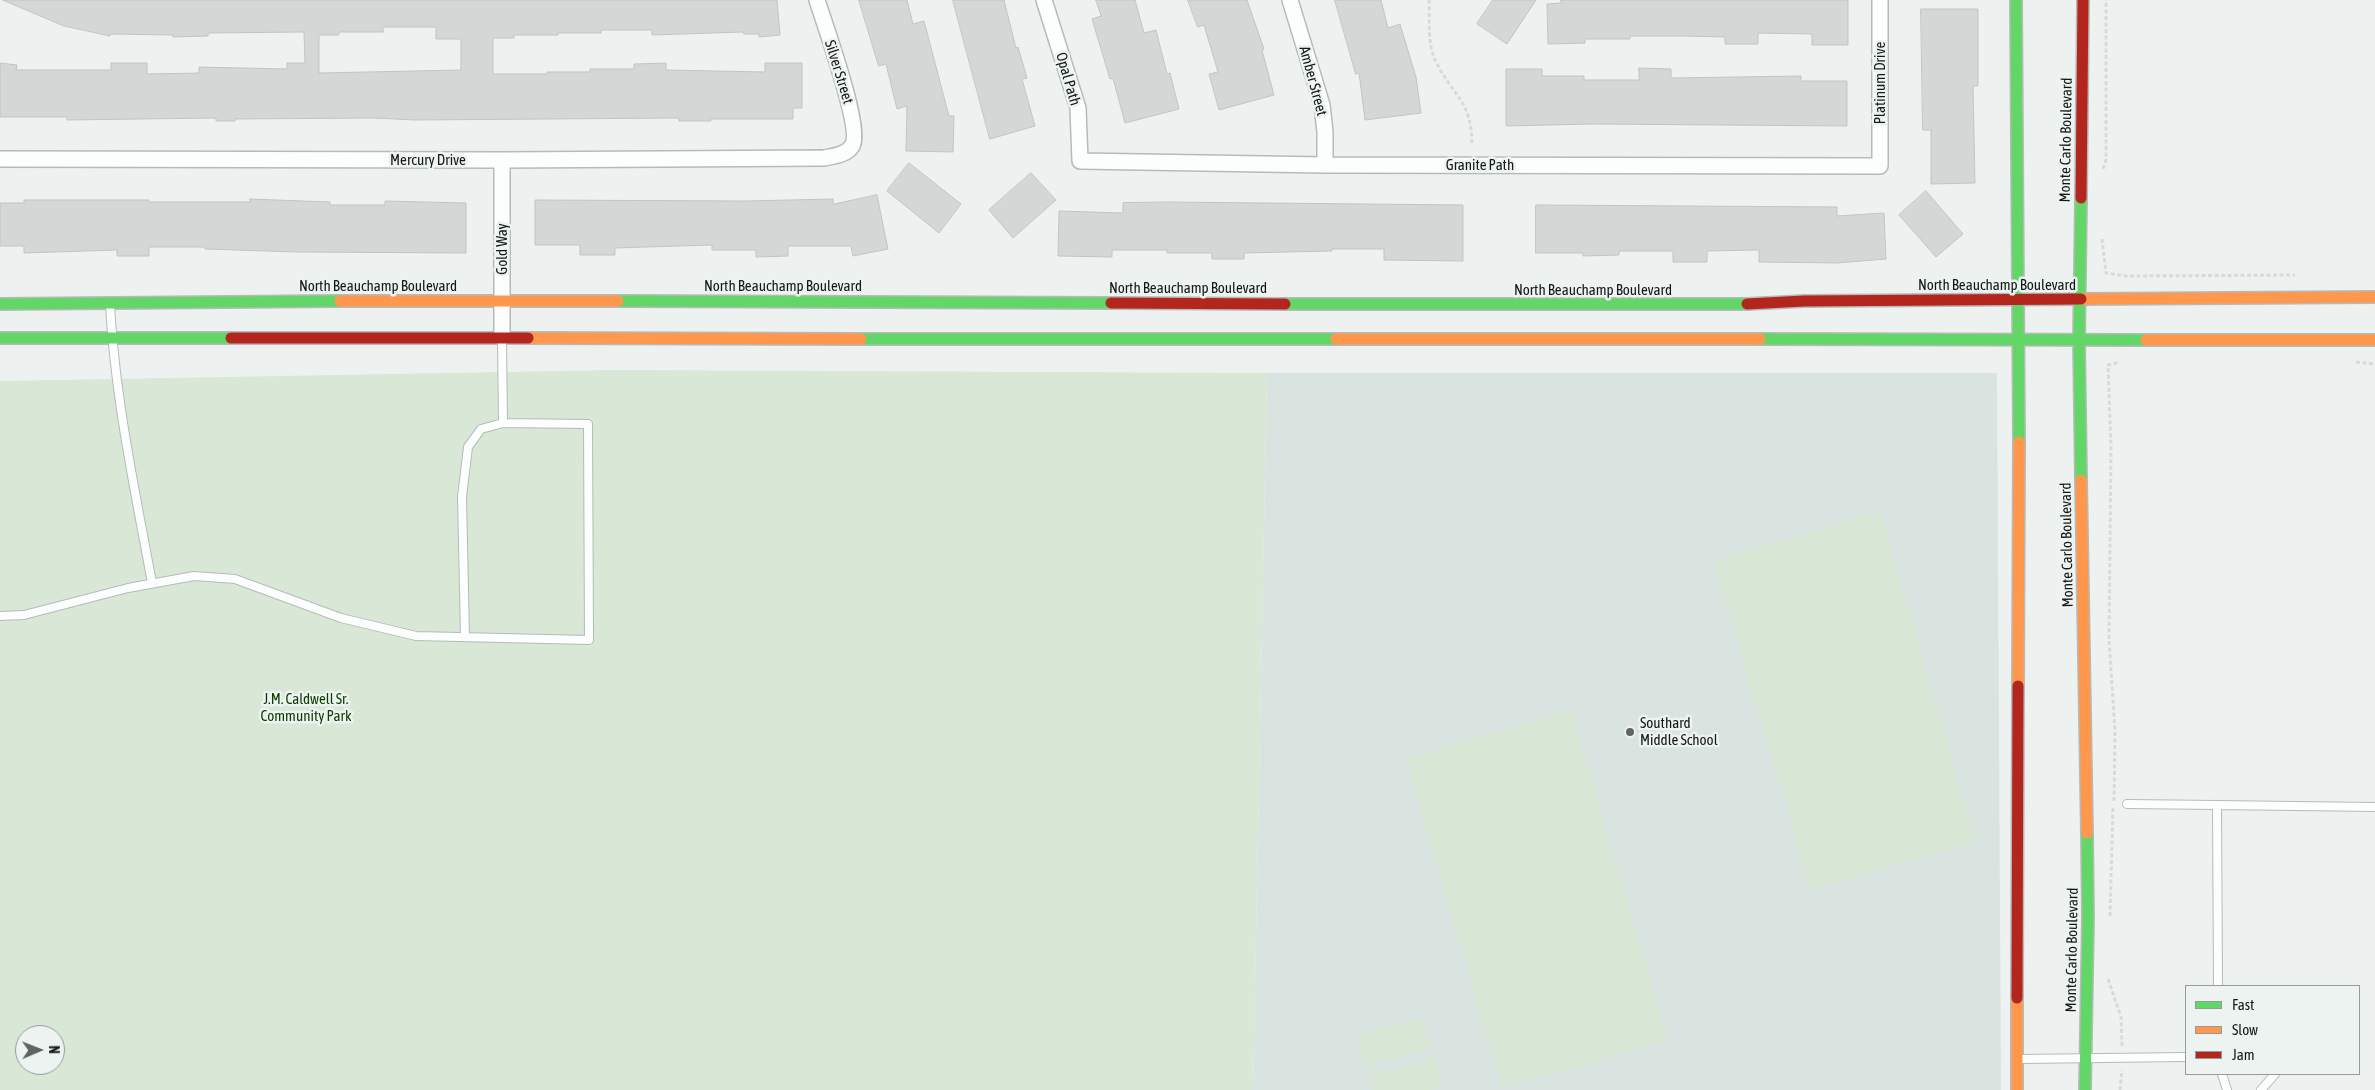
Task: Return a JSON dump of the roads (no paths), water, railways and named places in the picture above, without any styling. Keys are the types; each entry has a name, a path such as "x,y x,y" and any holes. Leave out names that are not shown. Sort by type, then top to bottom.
{"street":[{"name":"Silver Street","path":"816,0 850,107 855,135 853,145"},
{"name":"Opal Path","path":"1044,0 1078,108 1080,161"},
{"name":"Amber Street","path":"1290,0 1322,105 1325,132 1324,165"},
{"name":"Platinum Drive","path":"1880,0 1880,166"},
{"path":"2016,0 2019,300 2017,1090"},
{"name":"Monte Carlo Boulevard","path":"2083,0 2079,341 2088,918 2085,1090"},
{"name":"Mercury Drive","path":"0,159 805,160 836,156 845,152 853,145"},
{"name":"Gold Way","path":"502,160 502,338"},
{"name":"Granite Path","path":"1080,161 1324,165 1880,166"},
{"name":"North Beauchamp Boulevard","path":"0,304 502,301 1718,306 1804,301 2375,297"},
{"path":"0,338 2375,340"}],"lane":[{"path":"110,302 112,337 127,446 152,583"},
{"path":"502,338 503,424"},
{"path":"0,616 24,615 152,583 194,576 235,578 341,618 416,636 589,640 588,424 503,424 481,429 468,448 462,497 465,637"},
{"path":"2127,804 2375,807"},
{"path":"2217,805 2218,985"},
{"path":"2017,1059 2085,1057 2185,1058"},
{"path":"2222,1075 2227,1090"},
{"path":"2261,1090 2275,1075"}],"place":[{"name":"Southard Middle School","path":"1630,732"}],"park label":[{"name":"J.M. Caldwell Sr. Community Park","path":"306,708"}]}
